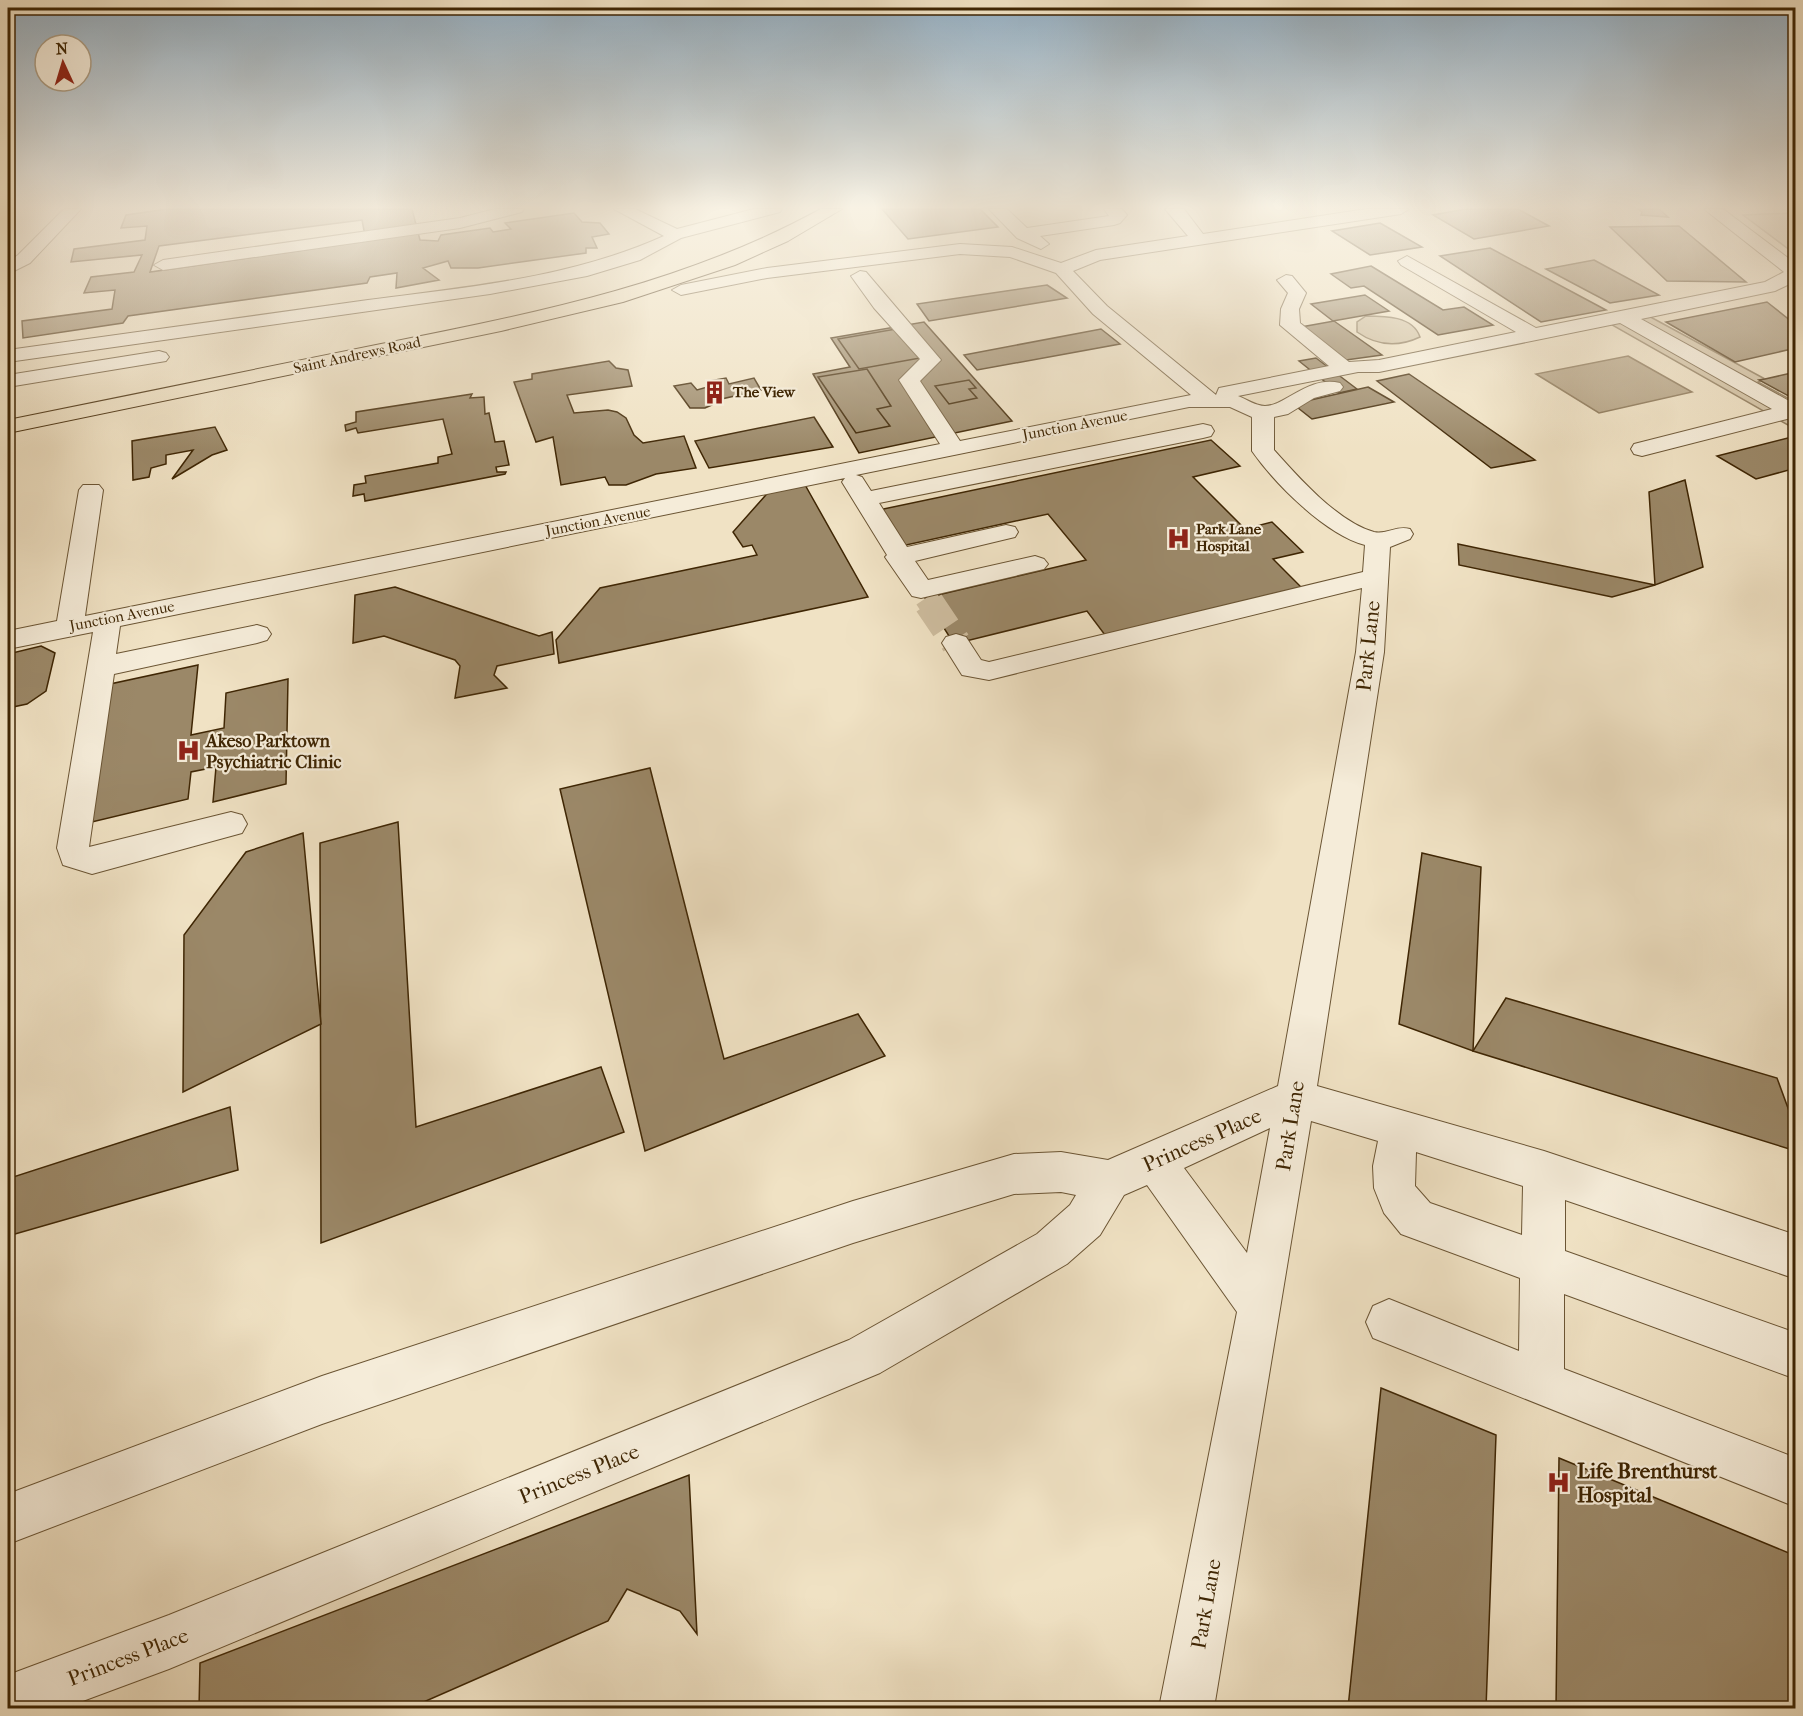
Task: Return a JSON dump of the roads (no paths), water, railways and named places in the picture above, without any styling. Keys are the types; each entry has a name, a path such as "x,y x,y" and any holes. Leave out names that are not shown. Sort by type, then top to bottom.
{"main road":[{"name":"Saint Andrews Road","path":"8,409 336,349 578,298 608,289"},
{"name":"Saint Andrews Road","path":"8,427 408,345 597,303 643,289"}],"street":[{"path":"8,356 348,310 482,289"},
{"path":"681,290 686,289"},
{"path":"870,289 932,360 909,380 918,399 944,431 954,449"},
{"path":"1081,289 1100,310 1207,397 1259,399 1284,420 1277,443 1284,455 1360,524 1401,534 1396,539 1378,541 1350,531 1315,503 1263,451 1261,442 1271,411"},
{"path":"1294,289 1297,293 1290,309 1290,325 1346,369"},
{"path":"1456,289 1532,333"},
{"name":"Junction Avenue","path":"8,640 954,449 1037,423 1207,397 1346,369 1379,366 1532,333 1758,289"},
{"path":"274,339 299,332 348,310"},
{"path":"1622,316 1775,402 1783,407 1784,413 1642,449"},
{"path":"8,381 179,354"},
{"name":"Junction Avenue","path":"1271,411 1307,393 1365,379 1379,366"},
{"path":"865,499 1203,431"},
{"path":"847,471 898,557 924,594 1035,564"},
{"path":"69,627 92,490"},
{"path":"898,557 1006,532"},
{"name":"Park Lane","path":"1187,1708 1260,1307 1364,690 1378,541"},
{"path":"956,643 972,668 989,671 1375,577"},
{"path":"108,619 73,848 75,856 83,860 103,859 231,824"},
{"path":"101,667 257,634"},
{"path":"1294,1098 1400,1126 1544,1171 1796,1257"},
{"name":"Princess Place","path":"8,1702 169,1642 864,1357 1052,1249 1085,1220 1109,1181 1294,1098"},
{"path":"1400,1126 1393,1189 1402,1207 1416,1219 1796,1356"},
{"path":"1154,1161 1260,1307"},
{"path":"1541,1383 1544,1171"},
{"path":"8,1519 322,1400 853,1222 1014,1174 1061,1172 1109,1181"},
{"path":"1389,1322 1796,1483"}],"tunnel":[{"path":"926,598 930,604"},
{"path":"929,603 956,643"}],"place":[{"name":"The View","path":"715,392"},
{"name":"Park Lane Hospital","path":"1178,538"},
{"name":"Akeso Parktown Psychiatric Clinic","path":"188,751"},
{"name":"Life Brenthurst Hospital","path":"1559,1483"}]}
